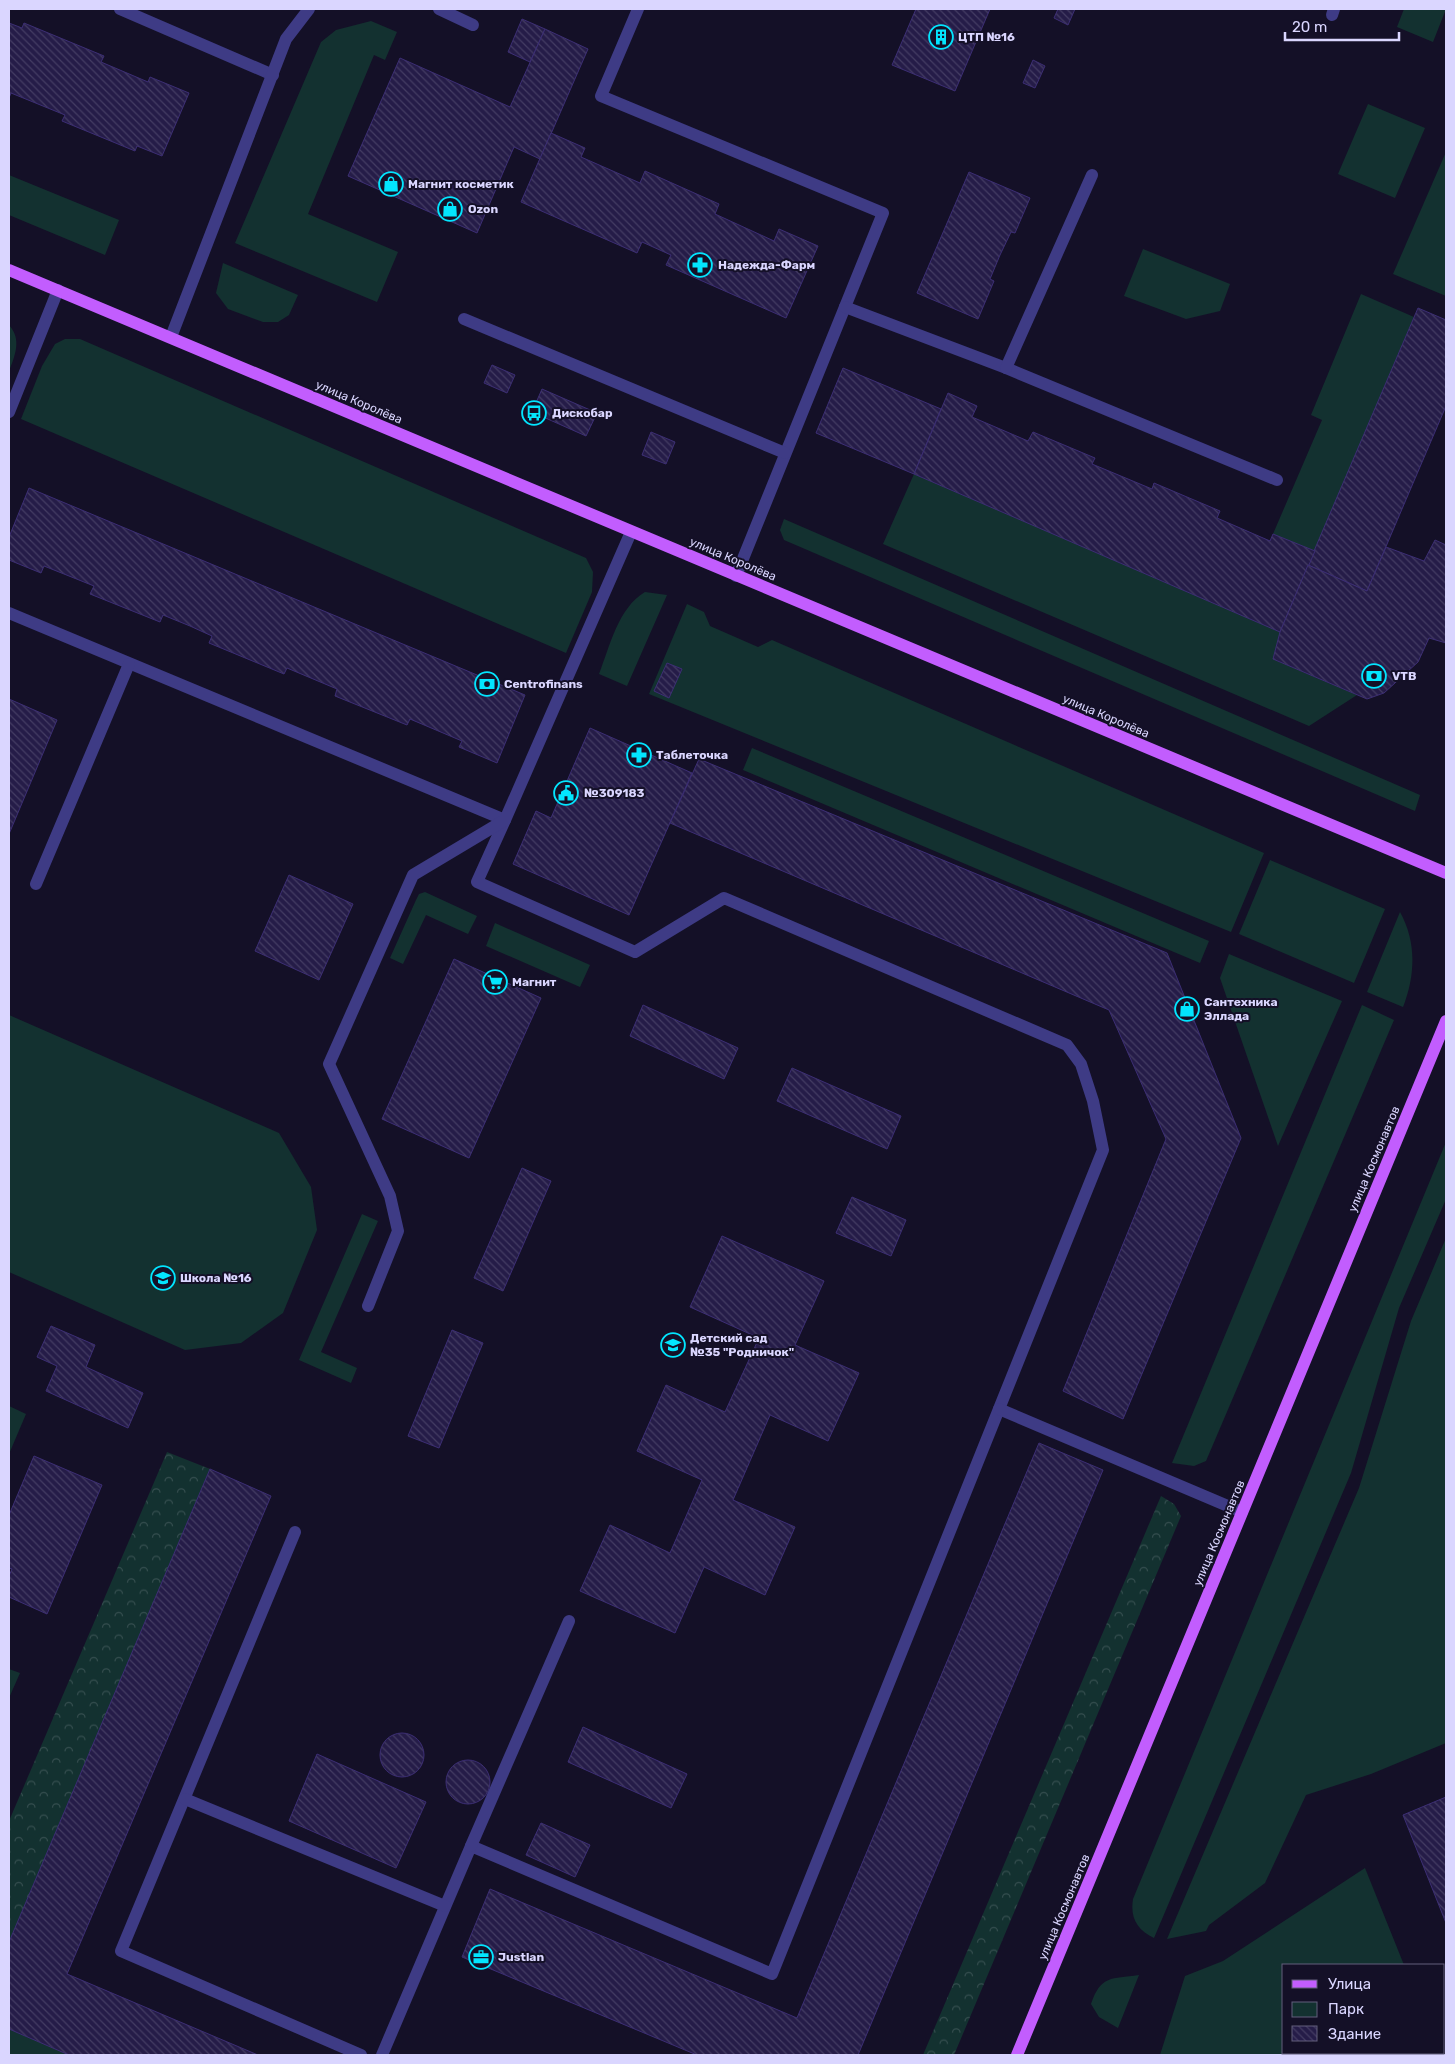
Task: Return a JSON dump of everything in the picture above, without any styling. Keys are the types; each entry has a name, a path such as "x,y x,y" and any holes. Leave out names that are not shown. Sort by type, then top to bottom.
{"main road":[{"name":"улица Королёва","path":"9,270 1446,873"},
{"name":"улица Космонавтов","path":"1017,2055 1446,1020"}],"lane":[{"path":"120,9 272,75"},
{"path":"172,337 286,39 309,9"},
{"path":"439,9 473,25"},
{"path":"638,9 601,96 883,213 736,576"},
{"path":"1006,368 1092,175"},
{"path":"9,412 58,290"},
{"path":"845,306 1006,368 1277,480"},
{"path":"464,319 785,453"},
{"path":"471,1846 772,1974 1103,1150 1093,1101 1081,1064 1067,1045 724,898 635,952 477,882 631,532"},
{"path":"9,614 505,820"},
{"path":"36,884 130,664"},
{"path":"368,1306 398,1231 390,1196 329,1064 413,875 505,820"},
{"path":"999,1409 1242,1512"},
{"path":"295,1532 121,1951 361,2055"},
{"path":"382,2055 569,1621"},
{"path":"184,1799 445,1906"}],"green space":[{"path":"1404,9 1446,9 1433,42 1397,27"},
{"path":"371,21 397,32 385,60 374,55 308,214 398,252 377,302 235,243 321,42 336,30"},
{"path":"1368,104 1425,128 1395,198 1338,174"},
{"path":"1446,152 1446,296 1393,274"},
{"path":"9,175 119,220 105,255 9,215"},
{"path":"1143,249 1230,284 1220,311 1186,319 1124,296"},
{"path":"223,263 298,295 289,315 278,322 263,322 228,309 216,293"},
{"path":"1361,294 1414,317 1315,551 1273,534 1322,420 1311,415"},
{"path":"9,325 15,336 16,348 9,371"},
{"path":"65,339 80,339 586,558 593,572 592,592 566,653 21,419 42,366 55,344"},
{"path":"914,474 1280,632 1273,659 1357,695 1309,726 883,544"},
{"path":"784,519 1420,795 1415,811 784,540 780,530"},
{"path":"645,592 667,595 627,686 599,674 621,618 636,599"},
{"path":"687,604 704,612 710,626 758,647 772,640 1264,853 1231,932 649,694"},
{"path":"752,748 1209,941 1200,963 743,770"},
{"path":"1270,860 1385,909 1354,983 1239,934"},
{"path":"425,892 477,916 468,934 426,915 403,964 390,958 419,894"},
{"path":"1400,912 1406,924 1412,948 1412,971 1403,1007 1367,992"},
{"path":"495,923 590,965 580,987 486,946"},
{"path":"1229,954 1342,1001 1278,1146 1220,978"},
{"path":"1362,1005 1394,1020 1206,1461 1194,1466 1172,1463"},
{"path":"9,1015 279,1133 311,1187 317,1230 283,1313 241,1343 185,1350 9,1272"},
{"path":"1446,1142 1446,1199 1399,1308 1351,1473 1154,1938 1143,1931 1136,1923 1132,1906 1133,1899"},
{"path":"362,1214 378,1221 321,1352 357,1368 351,1383 299,1360"},
{"path":"1446,1238 1446,1743 1371,1774 1306,1795 1265,1883 1209,1925 1206,1931 1167,1939 1359,1488 1411,1321"},
{"path":"9,1406 26,1414 9,1454"},
{"path":"167,1452 210,1469 9,1942 9,1821"},
{"path":"1161,1496 1174,1504 1181,1516 954,2055 923,2055"},
{"path":"9,1669 20,1673 9,1698"},
{"path":"1365,1868 1404,1964 1282,1964 1282,2054 1439,2055 1160,2055 1185,1976 1223,1961"},
{"path":"1139,1975 1118,2028 1099,2017 1091,2004 1103,1983 1114,1978"},
{"path":"9,2029 69,2055 9,2055"}],"building":[{"name":"ЦТП №16","path":"916,9 990,9 955,91 892,65"},
{"path":"1058,9 1075,9 1068,25 1054,18"},
{"path":"522,19 545,29 530,62 508,52"},
{"path":"9,23 22,28 24,23 104,56 101,62 148,82 150,77 189,93 162,156 137,146 135,151 62,121 65,115 11,93 9,98"},
{"path":"545,29 588,49 540,159 514,147 477,233 348,176 400,58 510,107"},
{"path":"1033,60 1045,66 1035,88 1023,83"},
{"path":"551,133 585,148 581,157 640,183 645,171 719,204 715,214 774,241 779,229 818,246 786,318 666,265 671,255 642,242 637,253 521,202"},
{"path":"969,172 1030,198 1015,233 1011,232 1000,255 990,279 994,281 978,319 917,293"},
{"path":"1418,308 1446,320 1446,406 1367,591 1308,565"},
{"path":"492,365 515,375 507,393 484,383"},
{"path":"843,368 941,409 914,474 816,433"},
{"path":"542,389 597,413 586,436 532,412"},
{"path":"948,393 977,406 972,417 1028,441 1033,432 1095,458 1092,464 1152,489 1154,483 1220,511 1217,518 1270,541 1273,534 1315,551 1280,632 914,474"},
{"path":"651,432 675,442 666,464 642,455"},
{"path":"29,488 525,695 497,763 459,747 462,741 410,719 407,725 335,696 337,689 287,668 284,674 209,643 212,636 190,626 163,615 160,622 90,594 94,586 44,566 41,573 9,560 9,537"},
{"path":"1435,540 1446,545 1446,643 1429,638 1418,662 1384,693 1367,699 1273,659 1280,632 1308,565 1367,591 1386,547 1424,561"},
{"path":"667,663 682,669 669,698 654,691"},
{"path":"9,699 57,720 9,834"},
{"path":"590,728 692,773 629,915 513,864 536,811 551,818"},
{"path":"699,759 1167,953 1241,1138 1123,1419 1063,1391 1166,1139 1109,1010 670,823"},
{"path":"289,875 353,904 319,980 255,951"},
{"path":"454,959 541,998 469,1158 382,1119"},
{"path":"643,1005 738,1048 724,1079 630,1036"},
{"path":"792,1068 901,1116 887,1149 777,1101"},
{"path":"522,1168 551,1181 503,1291 474,1278"},
{"path":"852,1197 906,1220 891,1256 836,1233"},
{"path":"722,1236 824,1281 795,1345 859,1373 828,1441 770,1415 733,1500 795,1527 765,1595 704,1567 675,1633 580,1591 610,1525 670,1553 702,1480 637,1451 666,1385 725,1412 759,1338 690,1307"},
{"path":"51,1326 95,1345 86,1367 143,1393 128,1428 46,1391 57,1366 37,1357"},
{"path":"452,1330 483,1343 439,1448 408,1436"},
{"path":"1039,1443 1103,1470 858,2055 697,2055 462,1957 490,1889 797,2018"},
{"path":"34,1456 102,1485 47,1614 9,1597 9,1576 12,1569 9,1568 9,1515"},
{"path":"210,1469 271,1496 67,1974 258,2055 69,2055 9,2029 9,1942"},
{"path":"583,1727 687,1774 671,1808 568,1762"},
{"path":"402,1733 414,1737 420,1743 424,1755 420,1767 414,1773 402,1777 390,1773 384,1767 380,1755 384,1743 390,1737"},
{"path":"317,1754 426,1802 396,1868 289,1821"},
{"path":"468,1760 480,1764 486,1770 490,1782 486,1794 480,1800 468,1804 456,1800 450,1794 446,1782 450,1770 456,1764"},
{"path":"1446,1797 1446,1923 1403,1815"},
{"path":"541,1823 590,1845 575,1877 526,1855"}],"place":[{"name":"ЦТП №16","path":"941,37"},
{"name":"Магнит косметик","path":"391,184"},
{"name":"Ozon","path":"450,209"},
{"name":"Надежда-Фарм","path":"700,265"},
{"name":"Дискобар","path":"534,413"},
{"name":"VTB","path":"1374,676"},
{"name":"Centrofinans","path":"487,684"},
{"name":"Таблеточка","path":"639,755"},
{"name":"№309183","path":"566,793"},
{"name":"Магнит","path":"495,982"},
{"name":"Сантехника Эллада","path":"1187,1009"},
{"name":"Школа №16","path":"163,1278"},
{"name":"Детский сад №35 \"Родничок\"","path":"673,1345"},
{"name":"Justlan","path":"481,1957"}]}
